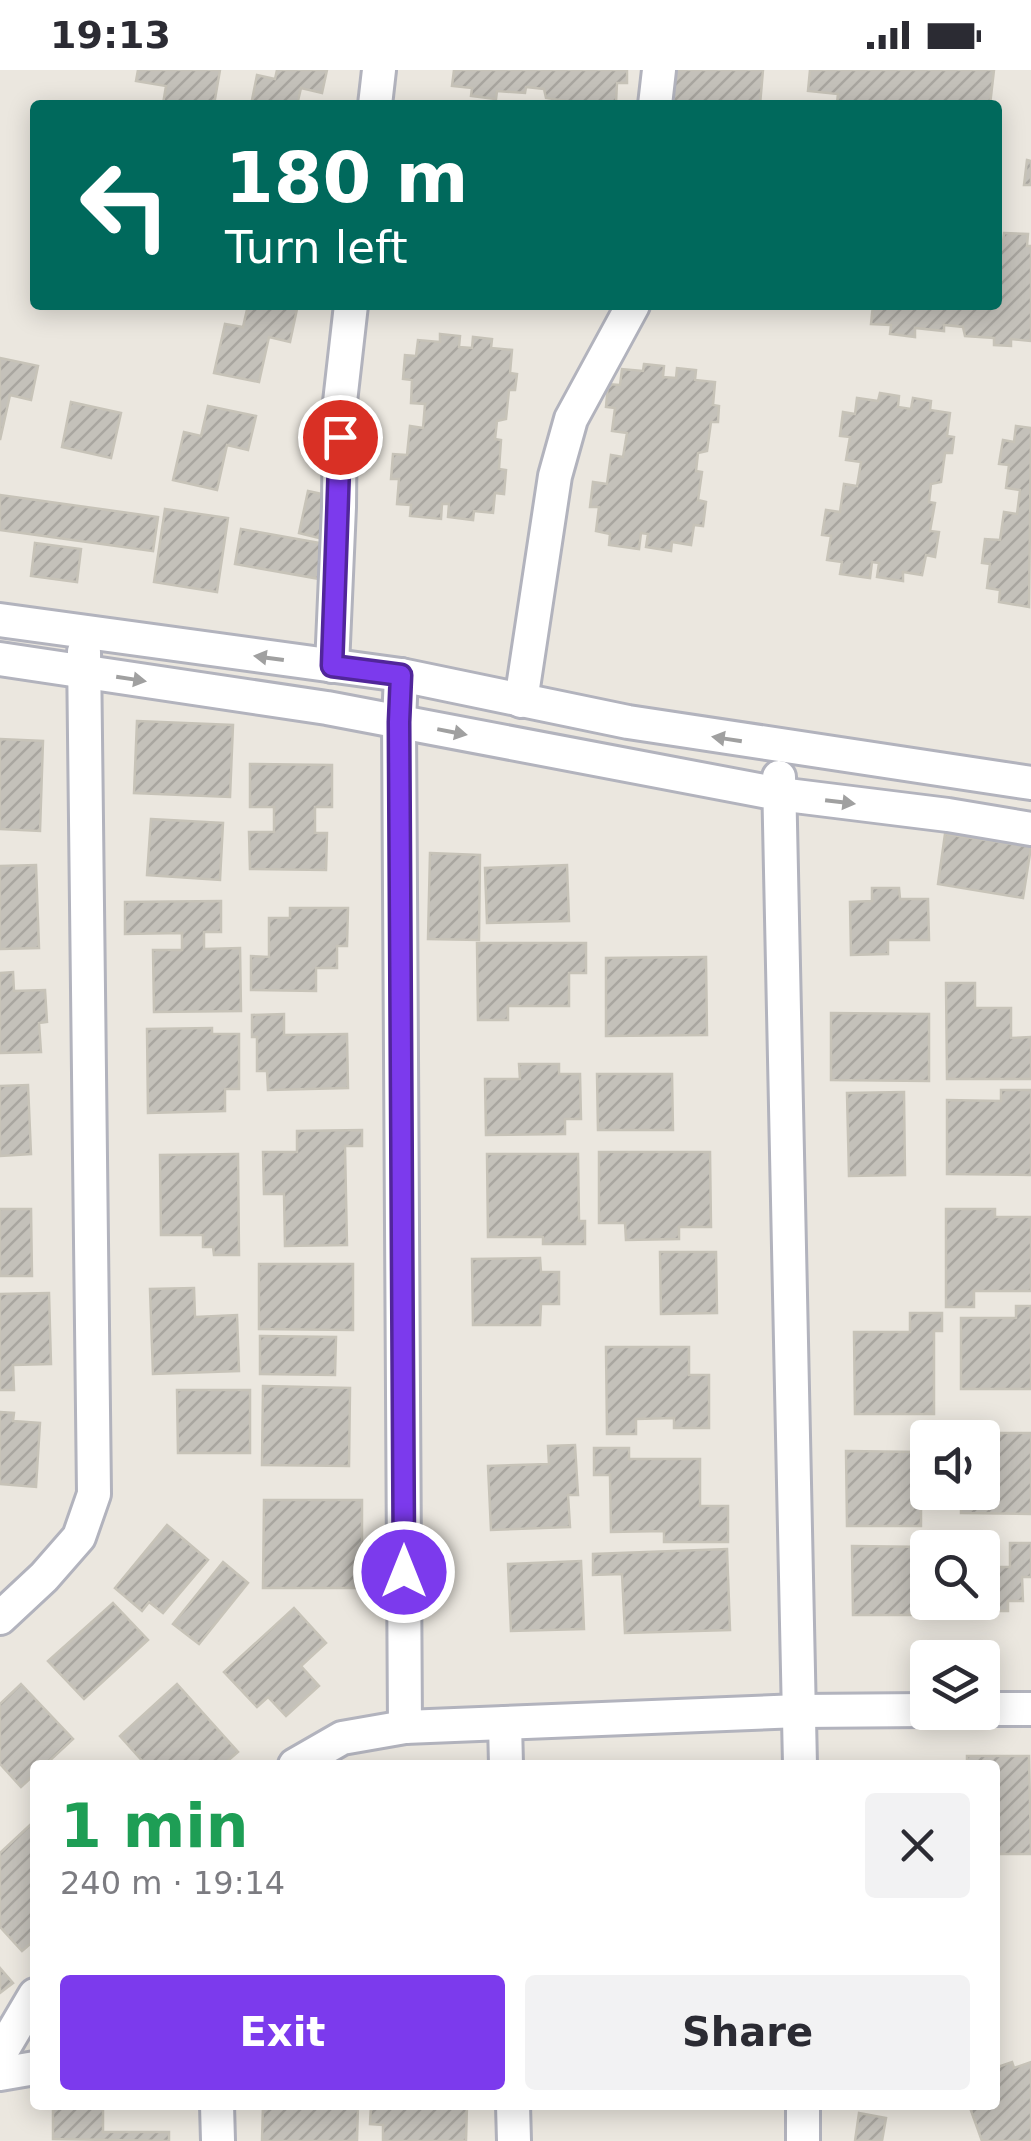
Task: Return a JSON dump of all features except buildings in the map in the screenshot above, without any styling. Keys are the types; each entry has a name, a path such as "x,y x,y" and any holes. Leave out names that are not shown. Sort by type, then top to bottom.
{"street":[{"path":"376,100 379,70"},
{"path":"655,100 659,70"},
{"path":"332,666 340,402 350,310"},
{"path":"521,701 555,476 571,419 630,310"},
{"path":"0,620 401,675 521,701 778,747 1031,784"},
{"path":"0,1618 79,1536 94,1494 83,633"},
{"path":"0,659 399,722 779,794 1031,829"},
{"path":"401,675 406,1727"},
{"path":"778,747 800,1760"},
{"path":"1000,1709 1031,1709"},
{"path":"304,1760 342,1738 406,1727 910,1710"},
{"path":"505,1723 506,1760"},
{"path":"0,2054 30,2003"},
{"path":"0,2074 30,2069"},
{"path":"217,2110 218,2141"},
{"path":"513,2110 514,2141"},
{"path":"803,2110 803,2141"}],"route":[{"path":"340,437 332,666 401,675 404,1572"}]}
